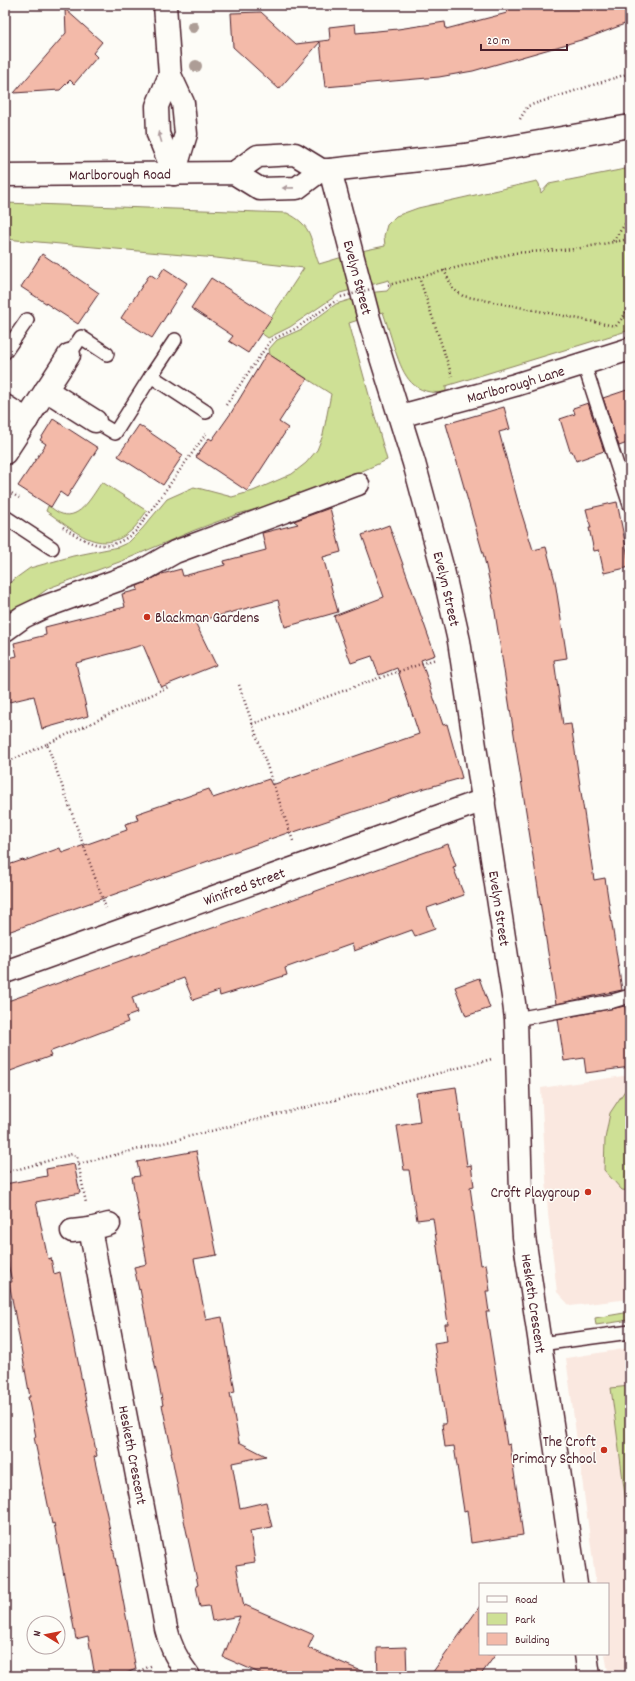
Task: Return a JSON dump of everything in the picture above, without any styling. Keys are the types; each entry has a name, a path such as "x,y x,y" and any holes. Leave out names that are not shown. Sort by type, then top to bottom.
{"street":[{"path":"165,5 170,75 184,103 186,134 174,174"},
{"path":"326,170 295,154 258,156 234,173 260,189 297,188 326,170 429,160 503,149 630,126"},
{"name":"Evelyn Street","path":"326,170 400,416 443,570 461,651 516,1020"},
{"name":"Marlborough Road","path":"5,175 234,173"},
{"name":"Marlborough Lane","path":"400,416 584,364 630,349"},
{"path":"5,453 69,355"},
{"path":"46,390 95,421"},
{"path":"5,406 27,420"},
{"path":"5,630 23,618 44,608 140,572 175,552 358,484"},
{"name":"Winifred Street","path":"5,972 484,800"},
{"name":"Hesketh Crescent","path":"516,1020 524,1237 576,1583"},
{"name":"Hesketh Crescent","path":"90,1228 166,1628 175,1656 189,1676"},
{"path":"586,1655 589,1676"}],"lane":[{"path":"5,352 27,320"},
{"path":"69,355 81,337 107,354"},
{"path":"95,421 115,433 175,340"},
{"path":"584,364 630,504"},
{"path":"152,376 211,415"},
{"path":"5,517 52,548"},
{"path":"516,1020 630,996"},
{"path":"540,1344 630,1332"}],"path":[{"path":"503,149 528,106 630,73"},
{"path":"612,242 630,217"},
{"path":"63,527 82,539 100,546 116,544 126,539 140,524 211,415 271,340 295,329 341,298 514,253 575,249 630,239"},
{"path":"444,270 453,289 463,296 616,326"},
{"path":"419,277 460,400"},
{"path":"616,326 630,308"},
{"path":"616,326 618,332"},
{"path":"5,489 24,501"},
{"path":"252,724 376,679 461,651"},
{"path":"239,685 301,866"},
{"path":"5,763 168,687"},
{"path":"47,744 115,933"},
{"path":"79,1164 375,1090 517,1052"},
{"path":"5,1172 72,1154 77,1157 90,1228"}],"shaded area":[{"name":"Croft Playgroup","path":"630,1075 630,1299 570,1306 557,1292 548,1214 541,1088"},
{"name":"The Croft Primary School","path":"630,1348 630,1669 608,1672 605,1655 609,1655 609,1583 596,1583 566,1358"}],"green space":[{"path":"630,168 630,330 446,386 446,392 435,392 425,391 418,388 406,376 398,360 383,312 349,323 387,460 351,476 279,503 238,514 195,530 122,561 49,588 5,619 5,586 30,568 73,556 118,547 129,542 167,499 194,487 232,497 253,491 292,474 306,463 317,450 323,435 331,394 270,355 269,349 277,340 302,329 336,304 376,292 387,291 391,286 389,280 340,293 290,327 268,338 261,333 304,268 216,258 5,239 5,203 287,213 296,218 306,228 319,264 385,246 384,236 387,225 396,216 418,208 537,181 541,193 549,184"},
{"path":"102,482 147,511 137,525 121,538 110,542 88,538 77,533 46,511 48,506 58,513 69,515 81,510"},
{"path":"630,1083 630,1191 622,1190 604,1170 605,1139 610,1113"},
{"path":"630,1312 630,1320 596,1325 595,1318"},
{"path":"630,1386 630,1534 611,1388"}],"building":[{"path":"505,5 630,5 630,22 588,38 473,71 439,77 325,87 320,42 279,89 233,47 231,13 261,12 296,44 330,40 329,27 355,24 356,33 445,22 446,29 507,13"},
{"path":"65,9 102,42 93,53 97,57 74,84 70,80 60,90 14,93 66,33"},
{"path":"42,254 99,293 78,324 21,287"},
{"path":"164,268 187,283 152,338 121,318 150,274 157,279"},
{"path":"211,278 272,317 248,353 229,341 233,336 191,308"},
{"path":"267,353 307,379 279,422 288,428 247,491 196,457 209,438 212,440 231,413"},
{"path":"630,389 630,442 619,446 603,398"},
{"path":"588,403 604,451 576,461 572,451 570,451 560,419 575,414 573,408"},
{"path":"504,407 510,429 499,432 519,505 533,550 546,547 555,581 567,658 554,660 563,725 571,724 594,880 605,878 622,990 556,1004 492,593 484,557 446,424"},
{"path":"53,419 98,448 67,497 60,492 51,507 18,486 46,444 40,440"},
{"path":"139,425 183,455 163,485 118,456"},
{"path":"617,502 630,567 604,573 599,550 594,551 589,528 591,528 586,509"},
{"name":"Blackman Gardens","path":"330,508 341,552 323,557 338,612 285,627 278,600 195,622 216,665 161,687 143,645 76,663 88,716 42,729 34,696 5,703 5,659 17,656 14,643 46,635 45,627 125,607 122,594 138,590 137,586 162,574 181,569 183,576 225,565 224,561 266,550 262,533 298,524 294,521"},
{"path":"389,525 435,655 421,660 443,725 447,724 462,778 422,789 291,833 290,832 5,933 5,866 60,848 62,853 127,830 125,824 138,820 136,814 209,789 213,798 269,779 272,785 419,734 397,668 379,675 372,656 351,663 334,616 384,597 362,535"},
{"path":"448,844 456,866 453,867 464,895 427,908 435,929 415,936 412,930 354,951 352,944 285,968 287,975 220,996 219,991 193,1000 184,978 132,997 137,1013 126,1017 128,1022 49,1052 51,1056 5,1073 5,1002"},
{"path":"479,978 490,1008 466,1016 455,987"},
{"path":"625,1006 630,1037 630,1067 586,1073 584,1058 564,1061 558,1019"},
{"path":"456,1087 467,1166 471,1165 474,1186 470,1187 481,1265 486,1264 490,1291 486,1291 489,1312 486,1312 507,1445 510,1444 523,1535 471,1543 467,1510 464,1511 454,1446 445,1447 442,1424 446,1424 434,1343 447,1341 445,1324 448,1324 433,1218 417,1220 409,1170 404,1170 397,1126 420,1122 416,1093"},
{"path":"196,1151 217,1255 194,1259 206,1320 222,1317 235,1392 230,1393 239,1442 266,1456 232,1463 240,1508 266,1502 272,1527 250,1531 255,1562 236,1565 244,1607 245,1605 314,1635 308,1648 373,1676 266,1676 223,1657 240,1616 212,1621 209,1606 200,1607 196,1586 198,1585 184,1520 140,1289 139,1290 134,1267 147,1264 132,1177 140,1176 137,1162"},
{"path":"74,1164 80,1193 36,1202 48,1259 51,1258 54,1274 60,1272 97,1456 94,1457 107,1515 136,1669 120,1676 95,1676 88,1636 76,1639 54,1523 52,1524 34,1437 36,1437 28,1397 30,1397 9,1282 12,1282 5,1250 5,1184 47,1176 46,1169"},
{"path":"479,1607 479,1655 495,1655 480,1676 430,1676"},
{"path":"406,1647 407,1676 378,1676 377,1648"}],"place":[{"name":"Blackman Gardens","path":"147,617"},
{"name":"Croft Playgroup","path":"588,1192"},
{"name":"The Croft Primary School","path":"604,1450"}]}
